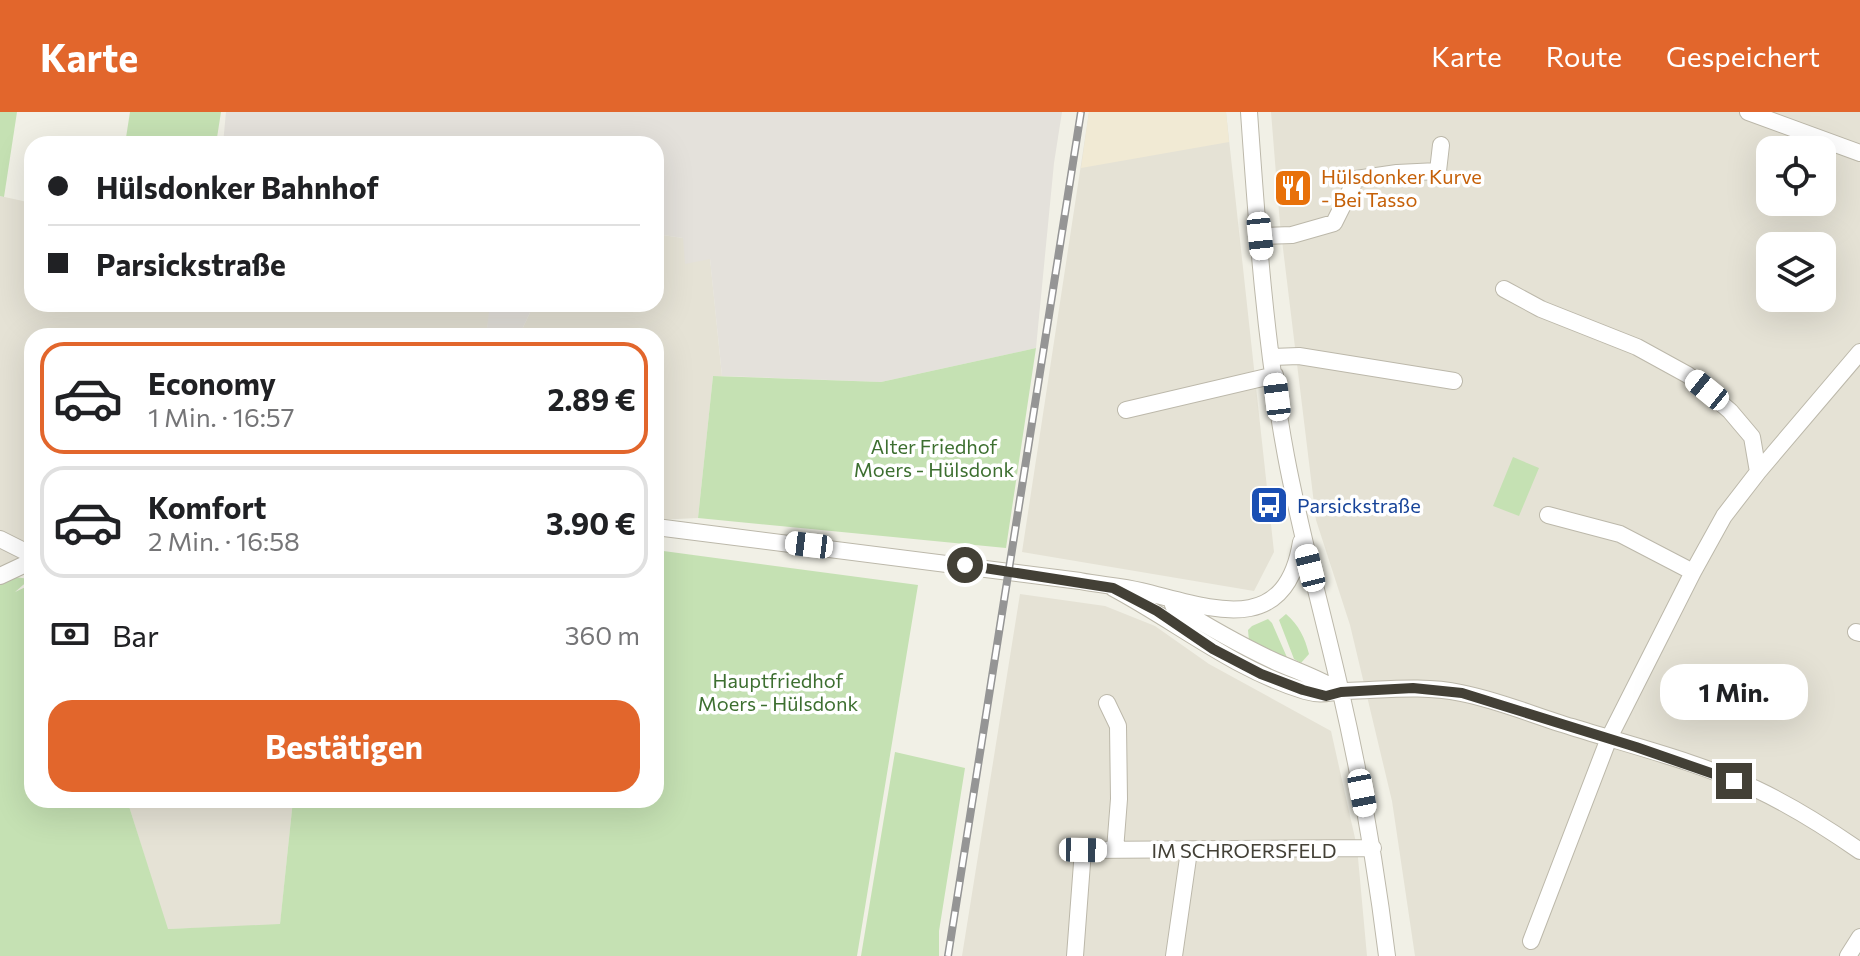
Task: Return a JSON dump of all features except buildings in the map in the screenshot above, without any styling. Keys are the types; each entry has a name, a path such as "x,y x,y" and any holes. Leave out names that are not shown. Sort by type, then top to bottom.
{"street":[{"path":"1249,112 1272,357 1286,454 1373,848 1387,956"},
{"path":"1748,112 1860,153"},
{"path":"1260,236 1292,235 1334,223 1356,179 1438,171 1441,145"},
{"path":"1504,289 1541,309 1647,352 1688,375 1730,411 1752,437 1758,472"},
{"path":"1531,941 1609,738 1724,516 1860,352"},
{"path":"1272,357 1299,356 1454,381"},
{"path":"1126,410 1275,375"},
{"path":"1548,515 1620,534 1693,572"},
{"path":"664,528 1139,590 1215,610 1246,610 1264,605 1280,594 1292,578 1302,537"},
{"path":"0,539 24,553"},
{"path":"0,576 24,562"},
{"path":"1113,588 1157,611 1213,649 1261,674 1326,696 1341,692 1413,688 1462,693 1609,738 1755,789 1860,851"},
{"path":"1161,598 1271,659 1323,680 1341,692"},
{"path":"1107,703 1118,726 1119,799 1115,850"},
{"name":"IM SCHROERSFELD","path":"1075,956 1083,850 1373,848"},
{"path":"1174,956 1189,851"},
{"path":"1848,956 1860,937"}],"shaded area":[{"path":"226,112 1062,112 1036,348 881,382 722,376 710,259 685,264 683,238 664,235 664,136 224,136"},
{"path":"1089,112 1226,112 1274,552 1254,591 1022,552"},
{"path":"1089,112 1226,112 1229,142 1081,168"},
{"path":"1271,112 1860,112 1860,956 1415,956 1392,801 1350,625 1316,520 1280,224"},
{"path":"0,196 24,201 24,312 490,312 487,328 24,328 24,567 0,567"},
{"path":"664,235 683,238 710,258 722,376 713,376 698,518 664,520 664,328 523,328 530,312 664,312"},
{"path":"489,312 530,312 523,328 487,328"},
{"path":"1020,594 1105,606 1155,626 1209,664 1331,731 1357,847 1367,956 962,956"},
{"path":"129,808 292,808 280,925 167,929"}],"green space":[{"path":"0,112 17,112 4,197 0,196"},
{"path":"130,112 221,112 217,136 126,136"},
{"name":"Alter Friedhof Moers - Hülsdonk","path":"1036,348 1006,548 698,518 713,376 881,382"},
{"path":"1513,457 1539,468 1519,516 1493,506"},
{"name":"Hauptfriedhof Moers - Hülsdonk","path":"664,551 918,585 857,956 0,956 0,582 14,577 24,578 24,584 15,592 24,588 24,808 130,808 168,929 280,924 292,808 664,808"},
{"path":"1286,614 1298,627 1309,654 1301,663 1294,659 1279,620"},
{"path":"1268,619 1289,662 1249,641 1248,630"},
{"path":"895,752 965,768 939,931 939,956 861,956"}],"railway":[{"path":"948,956 1081,112"}],"place":[{"name":"Hülsdonker Kurve - Bei Tasso","path":"1293,188"},
{"name":"Parsickstraße","path":"1269,505"}],"route":[{"path":"965,565 1113,588 1157,611 1213,649 1261,674 1303,690 1326,696 1341,692 1413,688 1462,693 1734,781"}]}
